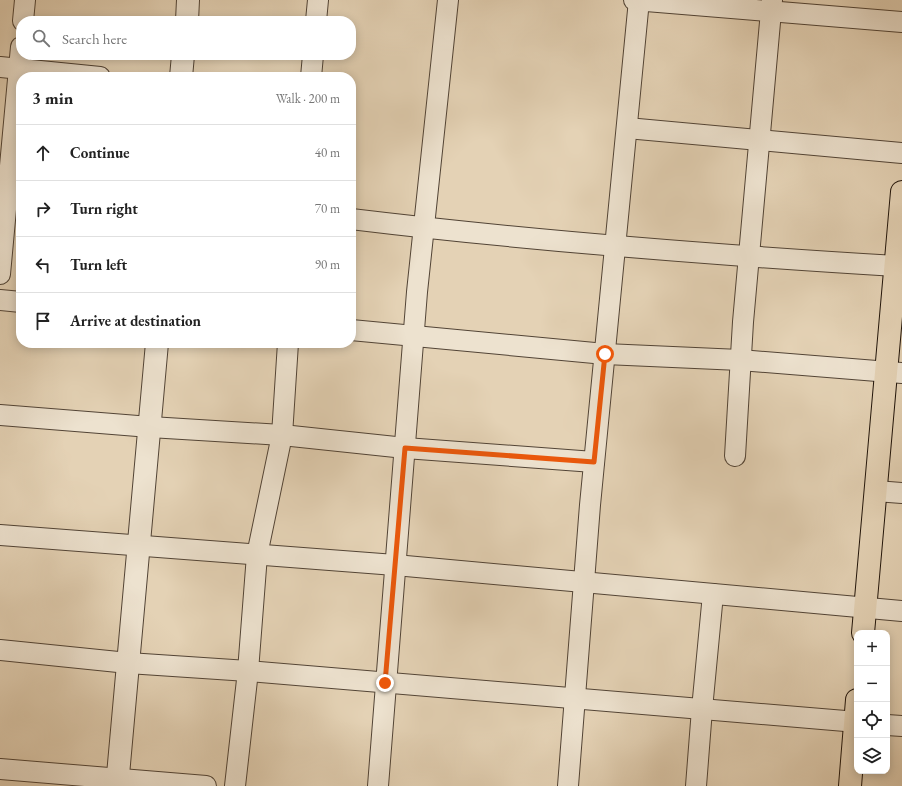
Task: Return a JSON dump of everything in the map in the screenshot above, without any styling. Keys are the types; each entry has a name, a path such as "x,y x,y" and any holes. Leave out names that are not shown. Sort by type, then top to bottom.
{"main road":[{"path":"863,630 876,491 894,373 902,192"},
{"path":"850,786 854,738"}],"street":[{"path":"23,16 25,0"},
{"path":"186,16 188,0"},
{"path":"316,16 318,0"},
{"path":"378,786 385,683 414,336 448,0"},
{"path":"634,0 771,6 902,22"},
{"path":"568,786 594,462 639,0"},
{"path":"735,456 740,360 748,257 771,6"},
{"path":"0,274 10,179 10,68 16,57"},
{"path":"182,72 183,60"},
{"path":"311,72 313,60"},
{"path":"10,68 50,72"},
{"path":"627,128 902,153"},
{"path":"356,220 424,228 748,257 898,260"},
{"path":"0,300 16,302"},
{"path":"356,330 605,354 740,360 894,373"},
{"path":"118,783 157,348"},
{"path":"235,786 248,671 257,555 282,435 288,348"},
{"path":"0,414 150,427 282,435 405,448 594,462"},
{"path":"876,491 902,492"},
{"path":"0,535 395,565 902,610"},
{"path":"696,786 713,594"},
{"path":"0,650 128,663 248,671 854,722"},
{"path":"890,725 902,726"},
{"path":"0,769 118,783 206,786"}],"route":[{"path":"385,683 405,448 594,462 605,354"}]}
